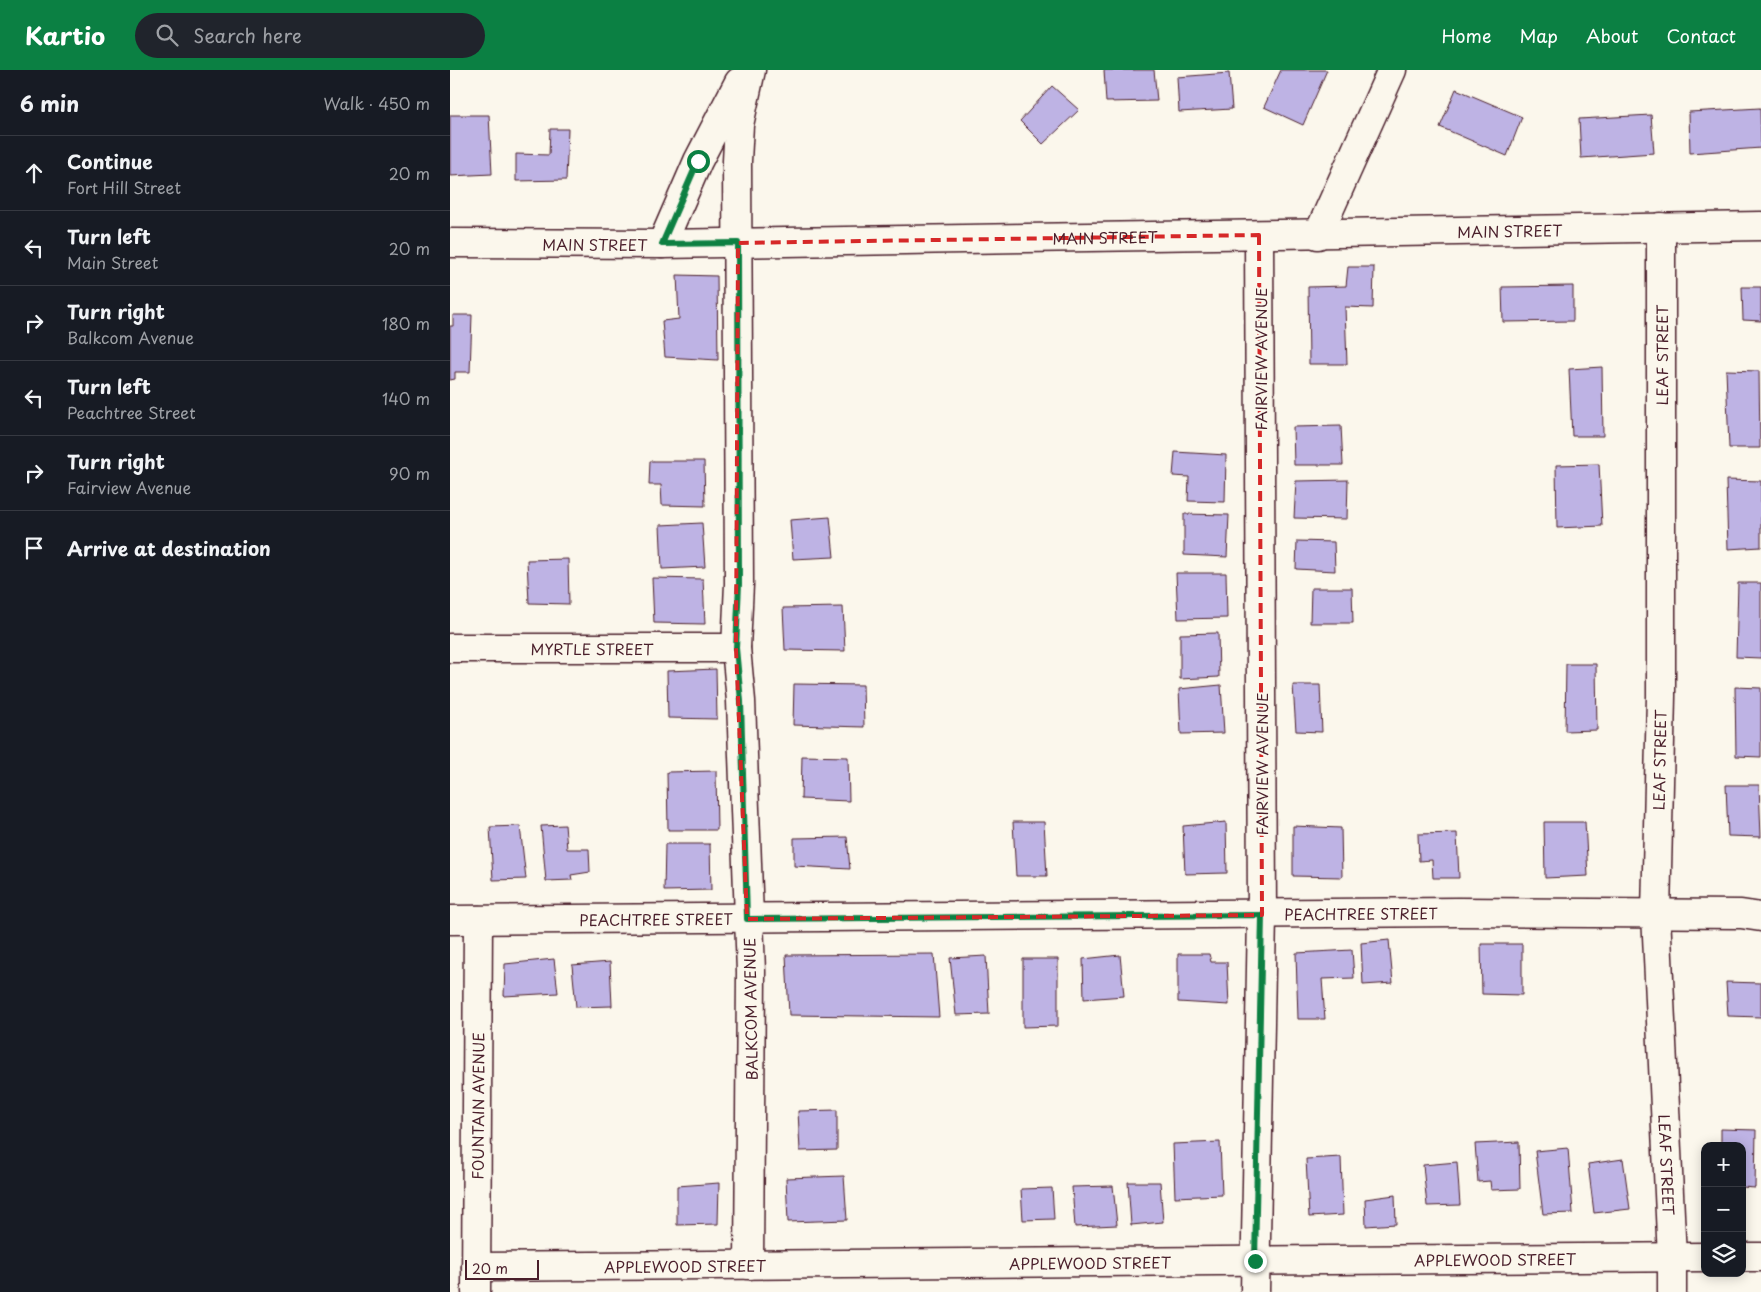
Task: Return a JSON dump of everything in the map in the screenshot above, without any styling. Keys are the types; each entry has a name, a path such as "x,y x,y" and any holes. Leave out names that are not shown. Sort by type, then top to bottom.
{"street":[{"path":"662,244 698,161 746,70"},
{"name":"BALKCOM AVENUE","path":"749,1265 752,1064 751,972 747,919 741,701 736,648 739,584 739,124 751,70"},
{"path":"1318,235 1392,70"},
{"name":"MAIN STREET","path":"450,243 662,244 1318,235 1761,226"},
{"name":"LEAF STREET","path":"1662,227 1661,696 1656,914 1672,1292"},
{"name":"FAIRVIEW AVENUE","path":"1256,1292 1262,915 1259,235"},
{"name":"MYRTLE STREET","path":"450,648 736,648"},
{"name":"PEACHTREE STREET","path":"450,920 1458,912 1741,914 1761,917"},
{"name":"FOUNTAIN AVENUE","path":"476,1280 478,920"},
{"name":"APPLEWOOD STREET","path":"476,1280 749,1265 1701,1257"},
{"path":"1746,1257 1761,1257"}],"highlighted area":[{"path":"1259,235 1262,915 747,919 736,648 738,243"}],"building":[{"path":"1104,70 1154,70 1157,101 1106,102"},
{"path":"1281,70 1327,70 1303,125 1264,107"},
{"path":"1229,73 1232,109 1179,112 1177,77"},
{"path":"1052,86 1079,110 1043,144 1020,121"},
{"path":"1456,89 1522,117 1507,156 1440,127"},
{"path":"1760,108 1761,148 1690,153 1689,112"},
{"path":"450,115 489,115 492,174 450,176"},
{"path":"1651,115 1654,153 1581,158 1579,119"},
{"path":"550,129 568,129 566,180 516,181 516,154 549,155"},
{"path":"1348,267 1374,267 1373,308 1345,307 1347,364 1309,364 1308,287 1346,286"},
{"path":"677,275 717,276 718,360 665,357 662,321 679,319"},
{"path":"1573,286 1573,321 1503,322 1502,287"},
{"path":"1742,287 1761,287 1761,321 1743,320"},
{"path":"453,315 472,315 470,372 455,372 455,379 450,380 450,326 453,326"},
{"path":"1602,367 1603,436 1572,436 1569,369"},
{"path":"1726,370 1759,371 1760,448 1729,448"},
{"path":"1341,426 1343,465 1294,465 1293,427"},
{"path":"1175,452 1226,455 1225,502 1188,501 1189,477 1173,476"},
{"path":"650,461 704,461 705,506 662,505 661,485 649,485"},
{"path":"1599,464 1602,526 1557,528 1556,465"},
{"path":"1348,480 1347,519 1294,518 1296,481"},
{"path":"1726,480 1761,481 1761,547 1728,549"},
{"path":"1184,514 1229,515 1227,557 1184,555"},
{"path":"830,517 834,557 793,559 790,520"},
{"path":"702,523 705,567 662,569 660,525"},
{"path":"1297,541 1334,542 1335,571 1296,569"},
{"path":"568,559 569,604 529,603 527,560"},
{"path":"1176,573 1226,573 1227,618 1178,619"},
{"path":"652,578 703,579 705,624 654,623"},
{"path":"1738,583 1761,583 1761,658 1736,657"},
{"path":"1311,588 1352,588 1353,623 1310,623"},
{"path":"843,607 845,651 785,650 783,608"},
{"path":"1218,633 1219,677 1180,679 1180,634"},
{"path":"1566,664 1596,664 1597,730 1565,731"},
{"path":"716,669 717,719 668,718 667,671"},
{"path":"794,684 863,685 864,727 793,725"},
{"path":"1221,685 1224,733 1181,734 1179,689"},
{"path":"1293,685 1320,685 1322,732 1296,731"},
{"path":"1735,687 1761,688 1761,757 1736,756"},
{"path":"802,756 848,757 849,801 801,799"},
{"path":"716,771 717,830 668,830 667,772"},
{"path":"1726,785 1759,785 1761,837 1728,836"},
{"path":"1013,822 1044,822 1047,876 1016,876"},
{"path":"1226,822 1227,873 1185,874 1183,826"},
{"path":"1544,822 1585,822 1588,876 1545,878"},
{"path":"565,825 567,849 589,849 590,872 571,875 572,880 546,881 541,826"},
{"path":"520,826 526,879 493,880 490,827"},
{"path":"1293,826 1341,828 1342,877 1293,876"},
{"path":"1457,833 1459,878 1433,878 1432,860 1419,861 1418,834"},
{"path":"847,837 850,869 794,866 794,838"},
{"path":"665,844 710,844 711,890 664,891"},
{"path":"1389,940 1393,983 1363,985 1361,943"},
{"path":"1481,944 1522,944 1522,995 1482,994"},
{"path":"1352,950 1354,978 1322,979 1325,1019 1298,1019 1296,953"},
{"path":"934,954 939,1017 789,1015 786,955"},
{"path":"1178,954 1209,954 1211,962 1227,962 1229,1005 1178,1002"},
{"path":"1120,955 1124,996 1084,999 1083,959"},
{"path":"986,956 989,1014 956,1015 950,958"},
{"path":"554,959 558,993 504,996 505,964"},
{"path":"1023,959 1058,959 1058,1026 1023,1027"},
{"path":"610,962 612,1006 576,1007 572,965"},
{"path":"1726,982 1761,983 1761,1017 1728,1016"},
{"path":"837,1110 837,1150 800,1151 798,1111"},
{"path":"1721,1129 1756,1130 1755,1188 1746,1187 1746,1142 1721,1142"},
{"path":"1220,1142 1222,1195 1175,1197 1173,1144"},
{"path":"1519,1142 1520,1189 1491,1190 1490,1181 1478,1182 1475,1144"},
{"path":"1568,1148 1573,1213 1543,1214 1535,1151"},
{"path":"1341,1157 1343,1215 1309,1217 1306,1159"},
{"path":"1623,1159 1630,1209 1594,1213 1588,1164"},
{"path":"1457,1162 1460,1205 1427,1206 1423,1165"},
{"path":"844,1176 847,1220 788,1222 786,1178"},
{"path":"1128,1182 1160,1182 1163,1222 1131,1225"},
{"path":"719,1183 718,1224 677,1225 677,1186"},
{"path":"1113,1186 1117,1225 1075,1227 1072,1187"},
{"path":"1052,1188 1054,1219 1023,1220 1021,1189"},
{"path":"1395,1195 1396,1224 1366,1226 1365,1199"}],"route":[{"path":"698,161 662,244 738,243 739,584 736,648 741,701 747,919 1262,915 1255,1261"}]}
